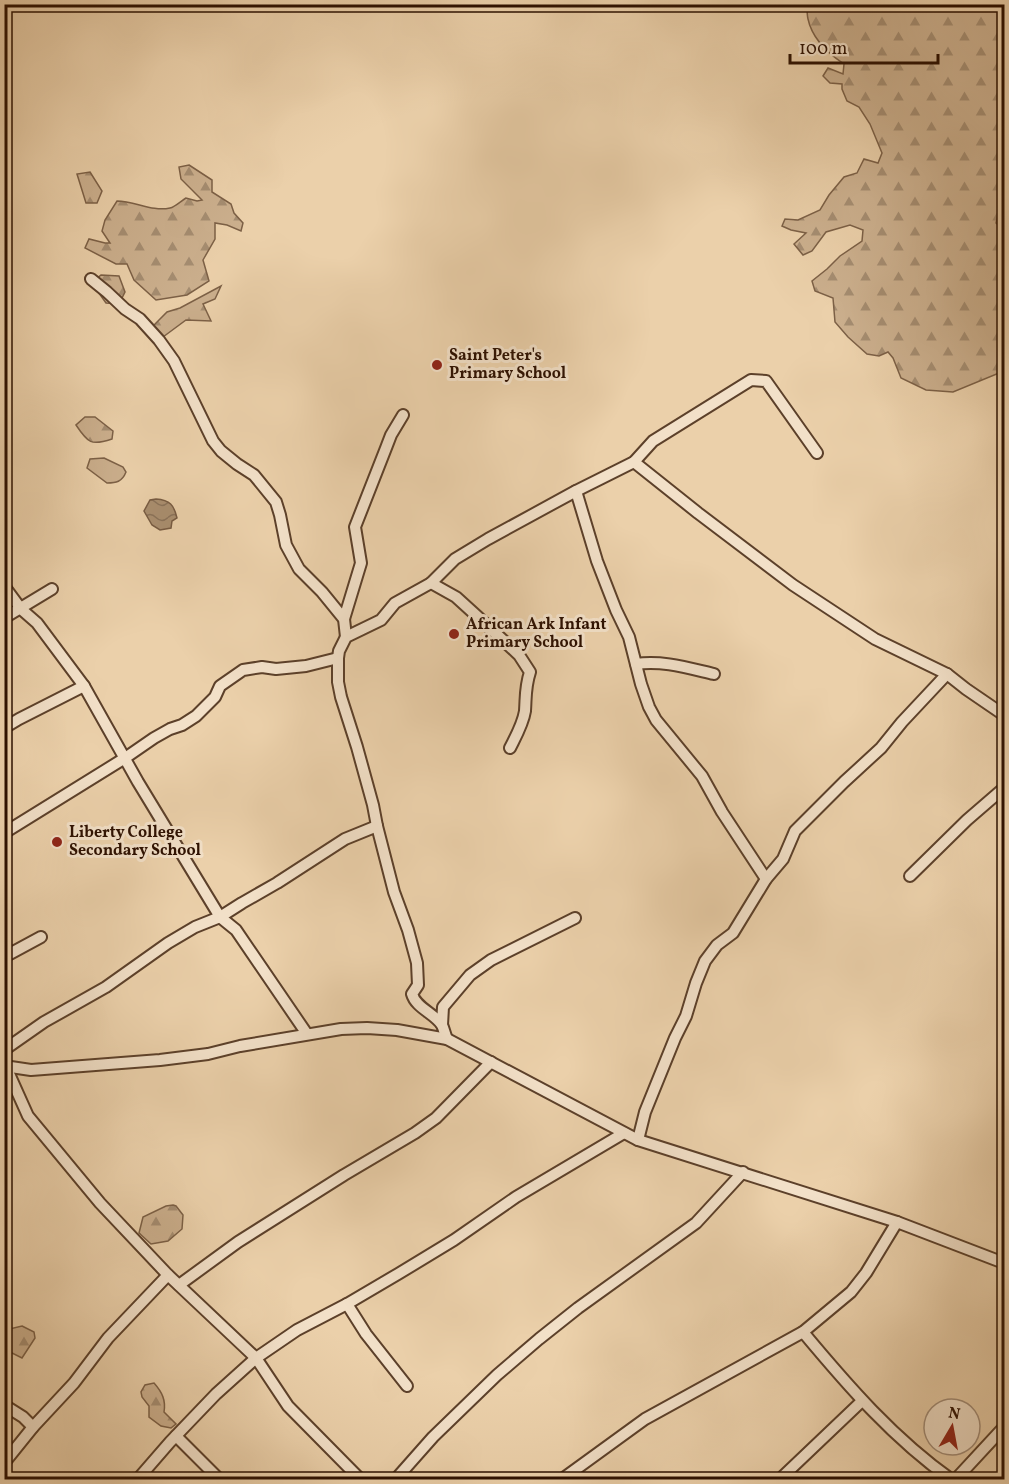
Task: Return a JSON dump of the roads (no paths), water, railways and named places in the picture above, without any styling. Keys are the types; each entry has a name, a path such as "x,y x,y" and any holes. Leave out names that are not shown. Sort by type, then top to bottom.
{"street":[{"path":"91,279 140,319 164,347 174,361 213,441 221,451 254,475 276,502 286,545 299,569 344,619"},
{"path":"346,637 381,620 395,603 431,583 456,559 576,491 634,462 653,441 751,380 766,381 817,453"},
{"path":"403,415 391,435 355,527 362,563 344,619 346,637 339,651 338,682 373,805 376,826 394,892 417,963 418,985 412,994 414,1001 442,1025"},
{"path":"634,462 811,598 875,639 947,674 1005,715"},
{"path":"576,491 597,561 629,637 644,692 656,720 702,776 722,812 766,879"},
{"path":"431,583 456,597 519,655 530,672 526,684 525,712 520,729 510,748"},
{"path":"4,586 21,609 37,623 84,686 138,782 220,917 236,930 307,1034"},
{"path":"4,618 52,589"},
{"path":"4,833 125,759 143,745 196,716 215,697 220,686 243,670 306,666 339,658"},
{"path":"636,664 660,663 714,674"},
{"path":"638,1140 645,1112 686,1016 705,961 717,945 734,933 766,879 783,859 795,831 843,782 881,748 947,674"},
{"path":"4,728 84,686"},
{"path":"910,876 967,820 1005,788"},
{"path":"4,1050 44,1022 106,987 168,943 195,927 220,917 345,840 376,826"},
{"path":"447,1039 442,1025 443,1007 470,975 498,956 575,918"},
{"path":"4,957 41,937"},
{"path":"5,1067 31,1070 160,1060 208,1054 240,1046 341,1029 397,1030 447,1039 638,1140 897,1222 1005,1263"},
{"path":"179,1285 238,1242 436,1118 491,1062"},
{"path":"5,1067 28,1116 100,1203 168,1275 256,1358 288,1406 361,1479"},
{"path":"136,1479 216,1394 256,1358 297,1330 346,1304 454,1240 516,1197 624,1133"},
{"path":"395,1479 433,1437 497,1375 578,1308 696,1223 743,1173"},
{"path":"561,1479 645,1419 803,1332 851,1292 873,1263 897,1222"},
{"path":"4,1463 33,1427 74,1383 108,1338 168,1275"},
{"path":"346,1304 366,1334 407,1386"},
{"path":"803,1332 882,1421 926,1461 954,1479 1005,1427"},
{"path":"779,1479 862,1401"},
{"path":"4,1405 33,1427"},
{"path":"176,1436 220,1479"}],"water":[{"path":"156,499 171,504 177,518 172,521 171,528 160,530 152,525 144,511 150,500"}],"place":[{"name":"Saint Peter's Primary School","path":"437,365"},
{"name":"African Ark Infant Primary School","path":"454,634"},
{"name":"Liberty College Secondary School","path":"57,842"}]}
